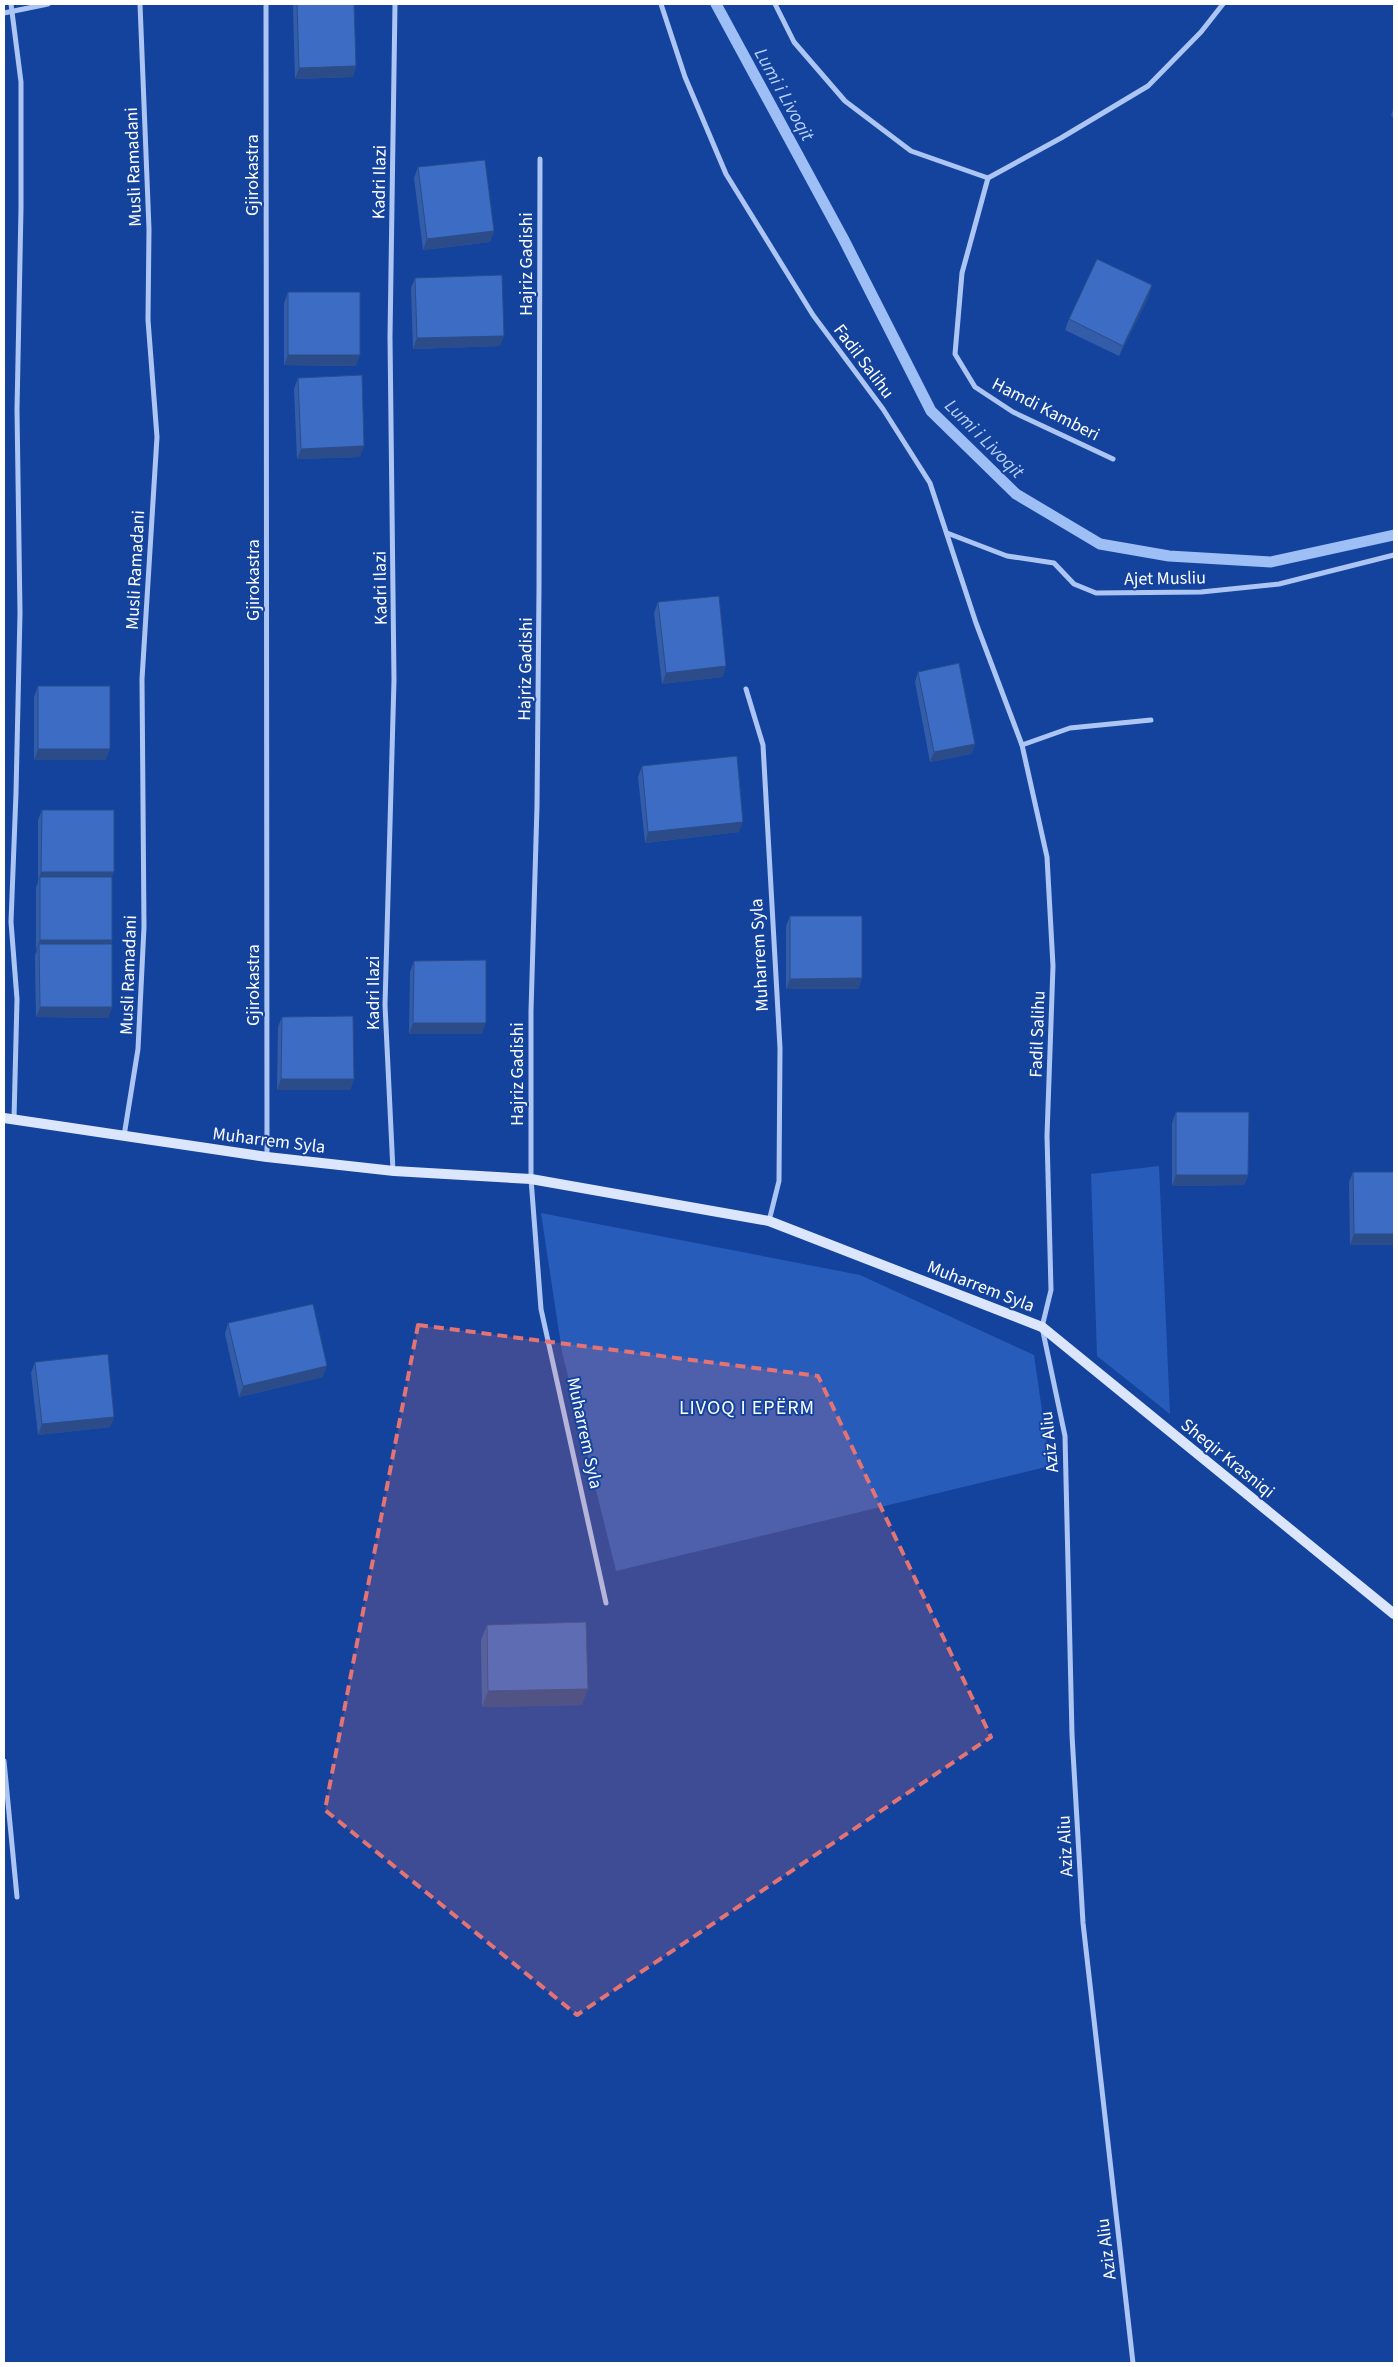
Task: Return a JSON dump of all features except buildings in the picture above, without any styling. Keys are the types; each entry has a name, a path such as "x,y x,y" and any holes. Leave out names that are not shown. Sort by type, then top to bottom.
{"street":[{"path":"9,1119 17,999 11,922 20,612 17,410 22,208 22,82 11,4"},
{"path":"4,13 48,4"},
{"name":"Musli Ramadani","path":"124,1136 138,1048 144,927 142,679 157,437 148,320 149,229 140,4"},
{"name":"Gjirokastra","path":"266,4 267,1157"},
{"name":"Kadri Ilazi","path":"394,1171 385,1004 394,680 390,337 395,4"},
{"name":"Fadil Salihu","path":"661,4 685,77 726,174 813,315 883,409 930,483 976,623 1022,744 1047,857 1053,966 1047,1136 1051,1290 1042,1327"},
{"path":"775,4 794,42 844,101 911,151 988,178 1061,138 1148,86 1201,32 1223,4"},
{"name":"Hajriz Gadishi","path":"531,1179 531,1011 537,806 539,589 540,160"},
{"name":"Hamdi Kamberi","path":"988,178 962,273 955,354 975,387 1013,412 1113,459"},
{"name":"Ajet Musliu","path":"947,534 1008,556 1054,563 1074,584 1096,593 1201,592 1279,584 1394,555"},
{"name":"Muharrem Syla","path":"746,689 763,745 780,1048 779,1181 769,1221"},
{"path":"1022,744 1070,728 1151,720"},
{"name":"Muharrem Syla","path":"9,1119 267,1157 394,1171 531,1179 769,1221 1042,1327"},
{"name":"Muharrem Syla","path":"531,1179 541,1309 606,1603"},
{"name":"Sheqir Krasniqi","path":"1042,1327 1394,1614"},
{"name":"Aziz Aliu","path":"1042,1327 1066,1436 1072,1735 1083,1923 1133,2363"},
{"path":"4,1761 17,1897"}],"highlighted area":[{"path":"418,1325 818,1376 991,1737 577,2015 325,1810"}],"shaded area":[{"path":"1159,1166 1170,1414 1097,1356 1091,1174"},
{"path":"541,1213 860,1275 1034,1355 1050,1466 616,1571 562,1352"}],"waterway":[{"name":"Lumi i Livoqit","path":"716,4 843,238 931,411 1016,494 1100,544 1169,556 1271,562 1394,535"}],"district":[{"name":"LIVOQ I EPËRM","path":"747,1407"}]}
